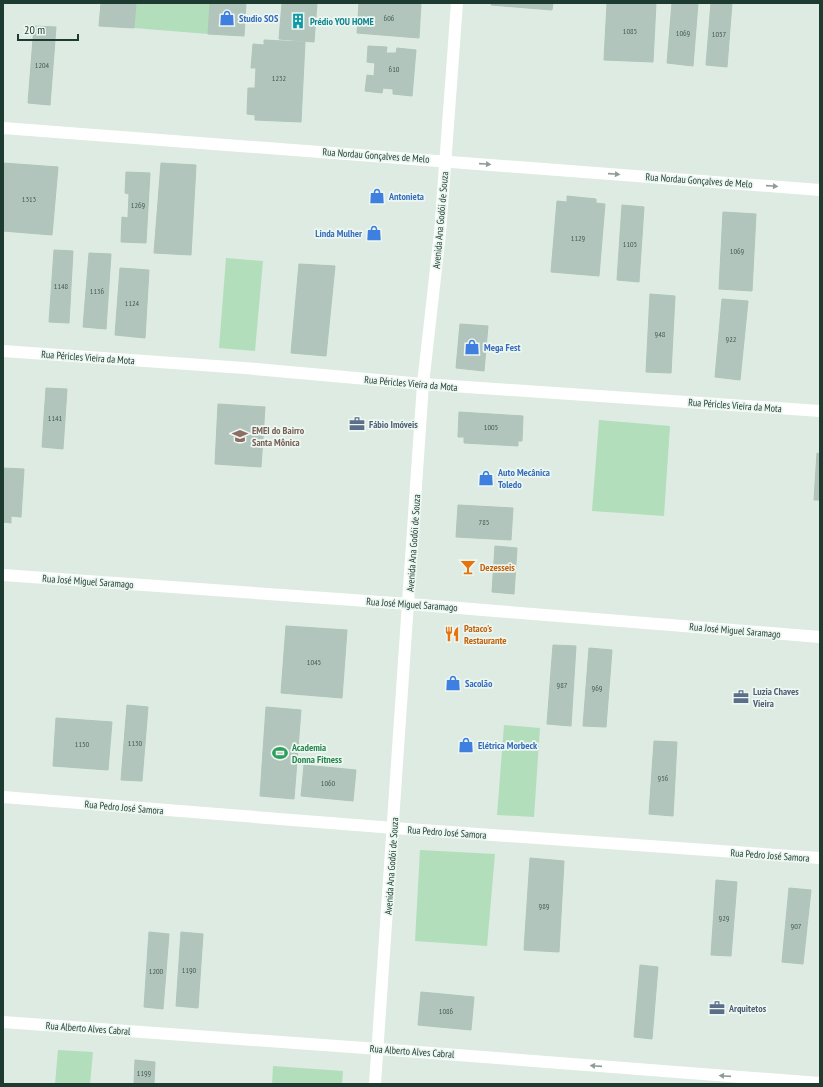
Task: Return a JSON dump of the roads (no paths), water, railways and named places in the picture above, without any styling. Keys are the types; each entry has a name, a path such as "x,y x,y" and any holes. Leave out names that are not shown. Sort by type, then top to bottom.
{"street":[{"name":"Avenida Ana Godói de Souza","path":"376,1084 423,384 440,233 457,3"},
{"name":"Rua Nordau Gonçalves de Melo","path":"3,128 820,190"},
{"name":"Rua Péricles Vieira da Mota","path":"3,351 244,368 423,384 820,411"},
{"name":"Rua José Miguel Saramago","path":"3,574 409,604 820,637"},
{"name":"Rua Pedro José Samora","path":"3,797 394,828 820,858"},
{"name":"Rua Alberto Alves Cabral","path":"3,1022 820,1083"}],"place":[{"name":"Studio SOS","path":"227,18"},
{"name":"Prédio YOU HOME","path":"298,21"},
{"name":"Antonieta","path":"377,196"},
{"name":"Linda Mulher","path":"374,233"},
{"name":"Mega Fest","path":"472,347"},
{"name":"Fábio Imóveis","path":"357,424"},
{"name":"EMEI do Bairro Santa Mônica","path":"240,436"},
{"name":"Auto Mecânica Toledo","path":"486,478"},
{"name":"Dezesseis","path":"468,567"},
{"name":"Pataco's Restaurante","path":"452,634"},
{"name":"Sacolão","path":"453,683"},
{"name":"Luzia Chaves Vieira","path":"741,697"},
{"name":"Elétrica Morbeck","path":"466,745"},
{"name":"Academia Donna Fitness","path":"280,753"},
{"name":"Arquitetos","path":"717,1008"}]}
